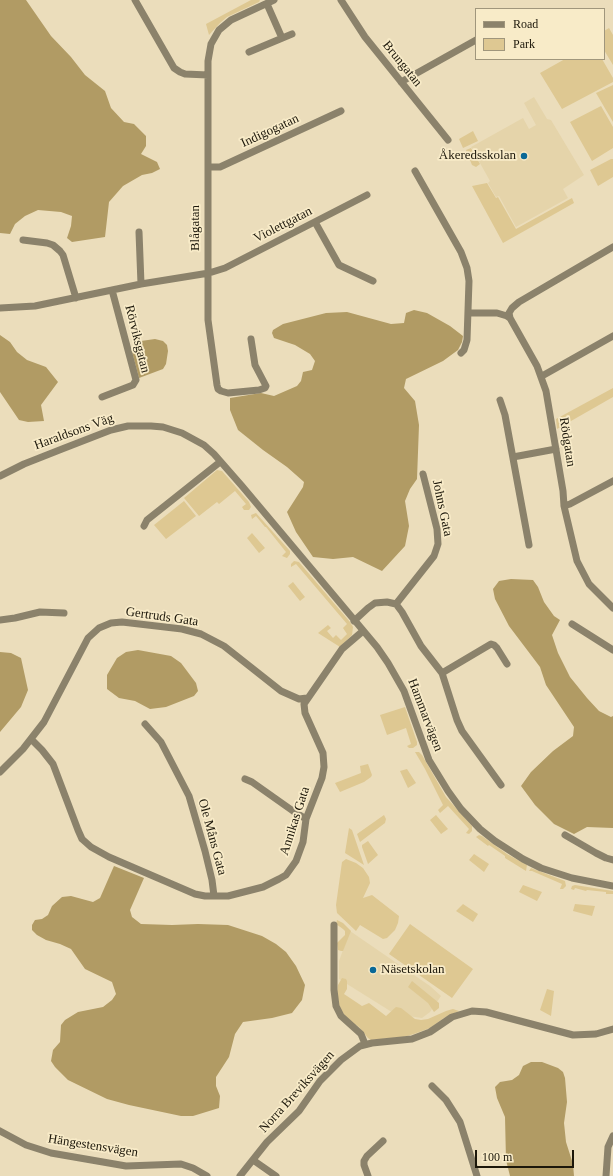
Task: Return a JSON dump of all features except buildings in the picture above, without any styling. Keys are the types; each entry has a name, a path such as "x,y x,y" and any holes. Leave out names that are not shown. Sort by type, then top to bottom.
{"street":[{"path":"135,0 174,68 185,74 208,75"},
{"name":"Blågatan","path":"251,339 255,364 266,386 265,388 259,390 221,391 218,389 217,385 208,320 208,61 211,44 219,30 231,20 274,0"},
{"name":"Brungatan","path":"341,0 365,37 448,140"},
{"path":"267,4 282,38"},
{"path":"249,52 292,34"},
{"path":"401,82 475,41"},
{"name":"Indigogatan","path":"208,167 220,167 341,111"},
{"path":"415,171 465,261 468,274 467,340 464,350 461,352"},
{"name":"Violettgatan","path":"209,273 225,268 367,196"},
{"path":"316,222 339,265 373,281"},
{"path":"139,232 141,284"},
{"path":"23,240 47,243 53,245 60,251 65,261 76,298"},
{"path":"468,313 497,313 503,314 510,318 510,313 515,305 613,247"},
{"name":"Rörviksgatan","path":"0,308 35,306 141,284 209,273"},
{"name":"Rörviksgatan","path":"102,397 133,385 136,380 112,290"},
{"name":"Rödgatan","path":"510,318 542,376 556,449 564,506 573,547 582,574 596,593 613,608"},
{"path":"542,376 613,336"},
{"path":"500,400 505,415 529,545"},
{"name":"Haraldsons Väg","path":"0,476 41,457 120,428 137,425 163,427 182,433"},
{"name":"Hammarvägen","path":"182,433 204,445 220,462 377,648 396,675 409,704 429,760 448,792 461,809 480,829 512,853 531,863 572,878 613,886"},
{"path":"512,457 556,449"},
{"path":"144,526 147,520 220,462"},
{"name":"Johns Gata","path":"396,604 434,556 438,544 437,529 423,474"},
{"path":"564,506 613,481"},
{"path":"354,621 375,603 387,602 396,604 421,646 442,673 462,731 501,785"},
{"path":"0,620 40,612 64,613"},
{"name":"Gertruds Gata","path":"0,772 32,740 51,711 88,638 99,628 111,623 122,622 182,629 201,634 224,646 280,691 299,699 307,698"},
{"path":"572,624 613,650"},
{"path":"307,698 342,649 363,631"},
{"path":"442,673 491,644 497,648 507,664"},
{"name":"Annikas Gata","path":"32,740 53,764 82,839 91,847 112,859 186,891 200,895 214,896 236,894 263,887 286,875 300,853 306,819 322,778 324,761 321,745 305,713 304,704 307,698"},
{"name":"Ole Måns Gata","path":"145,724 161,742 190,796 205,851 214,896"},
{"path":"245,779 257,785 292,811 306,819"},
{"path":"565,835 596,853 613,860"},
{"path":"334,925 334,990 336,1006 341,1016 361,1034 365,1044"},
{"name":"Norra Breviksvägen","path":"240,1176 268,1142 299,1111 315,1086 329,1071 354,1050 365,1044 412,1039 430,1032 452,1017 472,1011 486,1012 573,1035 596,1034 613,1029"},
{"path":"432,1086 446,1100 460,1122 477,1176"},
{"name":"Hängestensvägen","path":"0,1131 26,1145 51,1153 126,1166 181,1164 193,1168 208,1176"},
{"path":"606,1176 608,1147 613,1136"},
{"path":"368,1176 364,1161 367,1156 383,1141"},
{"path":"253,1160 276,1176"}],"shaded area":[{"path":"0,0 26,0 51,36 71,57 85,75 105,91 111,108 124,122 134,124 146,136 146,146 141,154 157,162 160,169 152,173 142,175 123,186 109,202 105,237 72,242 67,238 71,226 72,216 61,212 38,210 25,216 15,224 10,234 0,233"},
{"name":"Åkeredsskolan","path":"534,97 547,119 551,120 584,175 563,189 568,198 516,227 499,196 496,197 488,183 490,181 471,147 523,118 529,129 536,125 524,103"},
{"path":"414,310 427,313 450,326 463,336 458,350 443,361 406,379 404,388 415,401 419,425 417,479 410,489 405,501 409,526 405,546 382,571 353,557 333,559 313,557 296,532 287,512 303,487 304,482 287,467 238,430 230,410 230,398 261,393 274,396 297,386 301,381 303,372 312,370 315,361 310,354 295,345 274,338 272,333 273,330 283,324 326,313 347,312 391,324 404,323 406,313"},
{"path":"0,335 10,342 17,352 27,360 46,367 58,382 41,405 44,421 28,422 19,420 0,392"},
{"path":"155,339 163,341 167,345 168,351 166,364 163,369 139,378 132,352 135,349 135,344 141,341"},
{"path":"511,579 533,580 538,587 544,602 554,616 560,620 552,635 558,653 570,677 599,711 611,717 613,716 613,828 587,827 574,834 554,824 535,805 521,786 531,772 553,751 573,736 574,727 546,685 540,667 509,626 495,599 493,589 499,581"},
{"path":"138,650 171,656 181,663 196,683 198,691 194,696 166,707 150,709 135,701 119,698 107,689 107,675 117,658 126,652"},
{"path":"0,652 11,653 21,658 28,690 21,707 0,732"},
{"path":"114,866 144,878 130,910 132,917 141,924 228,925 262,936 286,952 296,966 305,985 302,1000 292,1013 272,1018 243,1022 235,1034 229,1057 216,1077 216,1086 220,1096 219,1108 193,1116 181,1116 107,1099 68,1080 51,1061 53,1050 60,1042 61,1025 65,1020 78,1012 103,1007 112,1000 116,994 112,982 85,969 71,949 37,935 32,930 32,925 35,920 42,919 48,915 52,906 62,897 71,896 93,902 100,898"},
{"name":"Näsetskolan","path":"350,931 430,986 441,996 430,1012 422,1018 395,1014 339,979 339,961"},
{"path":"531,1062 542,1062 558,1068 563,1072 567,1102 564,1123 566,1142 573,1164 574,1176 510,1176 506,1160 505,1117 497,1098 495,1087 500,1082 512,1080 519,1075 523,1066"}],"green space":[{"path":"251,0 260,0 259,2 227,17 209,35 206,24"},
{"path":"609,28 613,35 613,65 605,52 605,30"},
{"path":"563,60 603,60 613,78 613,82 562,109 540,73"},
{"path":"613,85 613,122 596,93"},
{"path":"601,106 613,127 613,148 592,161 570,122"},
{"path":"473,131 478,141 463,148 459,139"},
{"path":"471,148 480,164 476,167 472,165 466,150"},
{"path":"613,159 613,177 598,186 590,170"},
{"path":"487,183 496,198 498,197 516,229 572,198 574,203 503,243 472,186"},
{"path":"613,388 613,397 557,429 556,419"},
{"path":"217,470 222,471 249,502 251,507 249,510 244,510 242,507 246,504 235,491 219,504 217,502 199,516 184,498"},
{"path":"184,501 196,516 166,539 154,525"},
{"path":"256,513 290,551 287,558 282,556 286,552 266,527 256,516 252,519 251,515"},
{"path":"252,533 265,548 259,553 247,538"},
{"path":"294,561 299,562 353,627 352,635 340,647 318,633 328,625 331,628 327,631 333,638 336,635 341,640 347,634 343,628 347,624 296,564 291,567 291,564"},
{"path":"293,582 305,597 300,601 288,586"},
{"path":"405,707 417,742 417,745 413,748 409,748 407,746 411,744 406,728 387,735 380,715"},
{"path":"415,752 419,752 422,755 446,797 472,826 472,831 469,834 466,833 469,829 448,806 440,813 438,810 443,805"},
{"path":"368,764 372,775 371,777 364,782 340,792 335,783 361,773 360,766"},
{"path":"407,769 416,783 408,788 400,771"},
{"path":"384,815 386,819 385,823 360,842 357,834"},
{"path":"436,815 448,829 441,834 430,820"},
{"path":"349,828 352,830 364,865 345,853"},
{"path":"479,835 507,854 527,865 526,871 476,837"},
{"path":"368,841 378,855 368,864 362,845"},
{"path":"474,854 489,864 484,872 469,860"},
{"path":"346,859 363,868 369,877 370,883 363,898 372,895 399,916 395,930 387,938 383,939 360,925 356,931 337,913 336,905 342,862"},
{"path":"531,868 565,881 566,886 563,889 560,889 562,884 529,871"},
{"path":"523,885 542,892 537,901 519,892"},
{"path":"575,885 613,891 613,894 606,894 606,892 586,891 575,888 574,890 571,889 572,886"},
{"path":"463,904 478,914 473,922 456,911"},
{"path":"575,904 595,906 592,916 573,911"},
{"path":"337,920 343,923 351,931 343,951 338,950 337,943 345,935 345,931 336,924"},
{"path":"410,924 473,969 452,998 389,954"},
{"path":"342,978 346,979 347,981 347,989 344,994 362,1006 369,1003 386,1016 396,1007 401,1008 415,1019 421,1020 428,1019 453,1009 459,1011 444,1018 430,1028 414,1034 404,1037 371,1040 359,1027 348,1020 342,1012 339,1005 337,992 338,985"},
{"path":"412,981 439,1003 439,1008 434,1012 428,1003 408,987"},
{"path":"547,989 554,991 551,1016 540,1010"}],"place":[{"name":"Åkeredsskolan","path":"524,156"},
{"name":"Näsetskolan","path":"373,970"}]}
